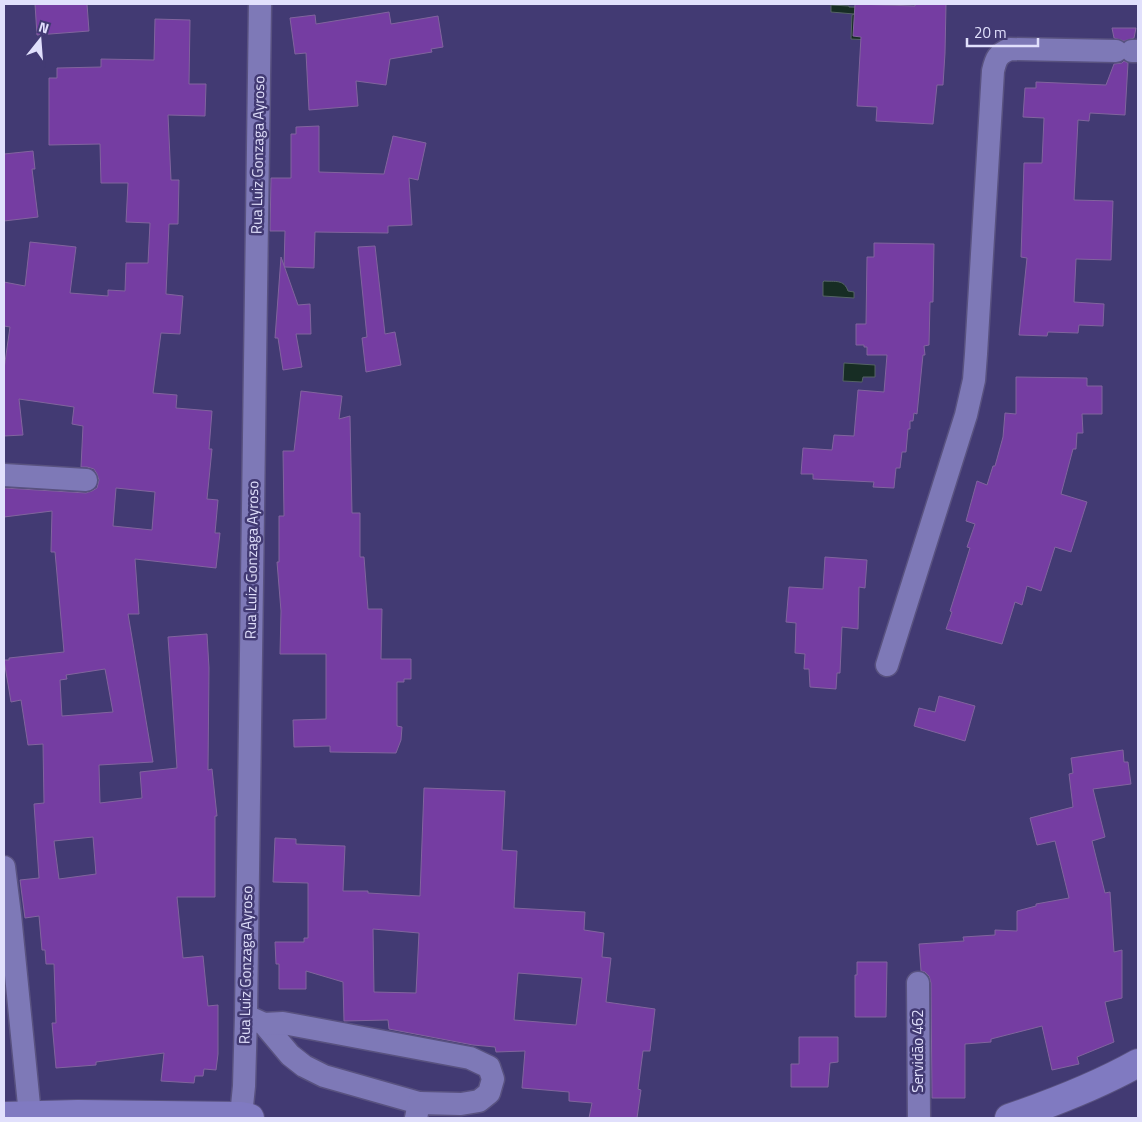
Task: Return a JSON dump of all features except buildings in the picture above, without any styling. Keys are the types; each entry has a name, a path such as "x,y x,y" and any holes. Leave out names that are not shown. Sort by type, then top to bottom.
{"main road":[{"path":"1009,1118 1112,1078 1138,1063"},
{"path":"21,1116 78,1114 246,1117"}],"street":[{"name":"Rua Luiz Gonzaga Ayroso","path":"246,1117 244,1086 255,1020 260,4"},
{"path":"887,665 966,415 974,380 993,71 996,60 1002,52 1010,49 1129,51"},
{"path":"4,475 86,480"},
{"path":"4,867 10,914 21,1116"},
{"name":"Servidão 462","path":"918,983 919,1118"},
{"path":"255,1020 294,1024 470,1058 489,1066 493,1079 490,1094 479,1101 417,1111 324,1076 304,1066 290,1055 255,1020"}],"shaded area":[{"path":"831,5 884,8 872,40 851,39 852,15 854,14 831,12"},
{"path":"824,281 842,283 848,291 854,292 854,298 823,296"},
{"path":"844,363 875,365 875,377 863,377 862,382 843,381"}]}
